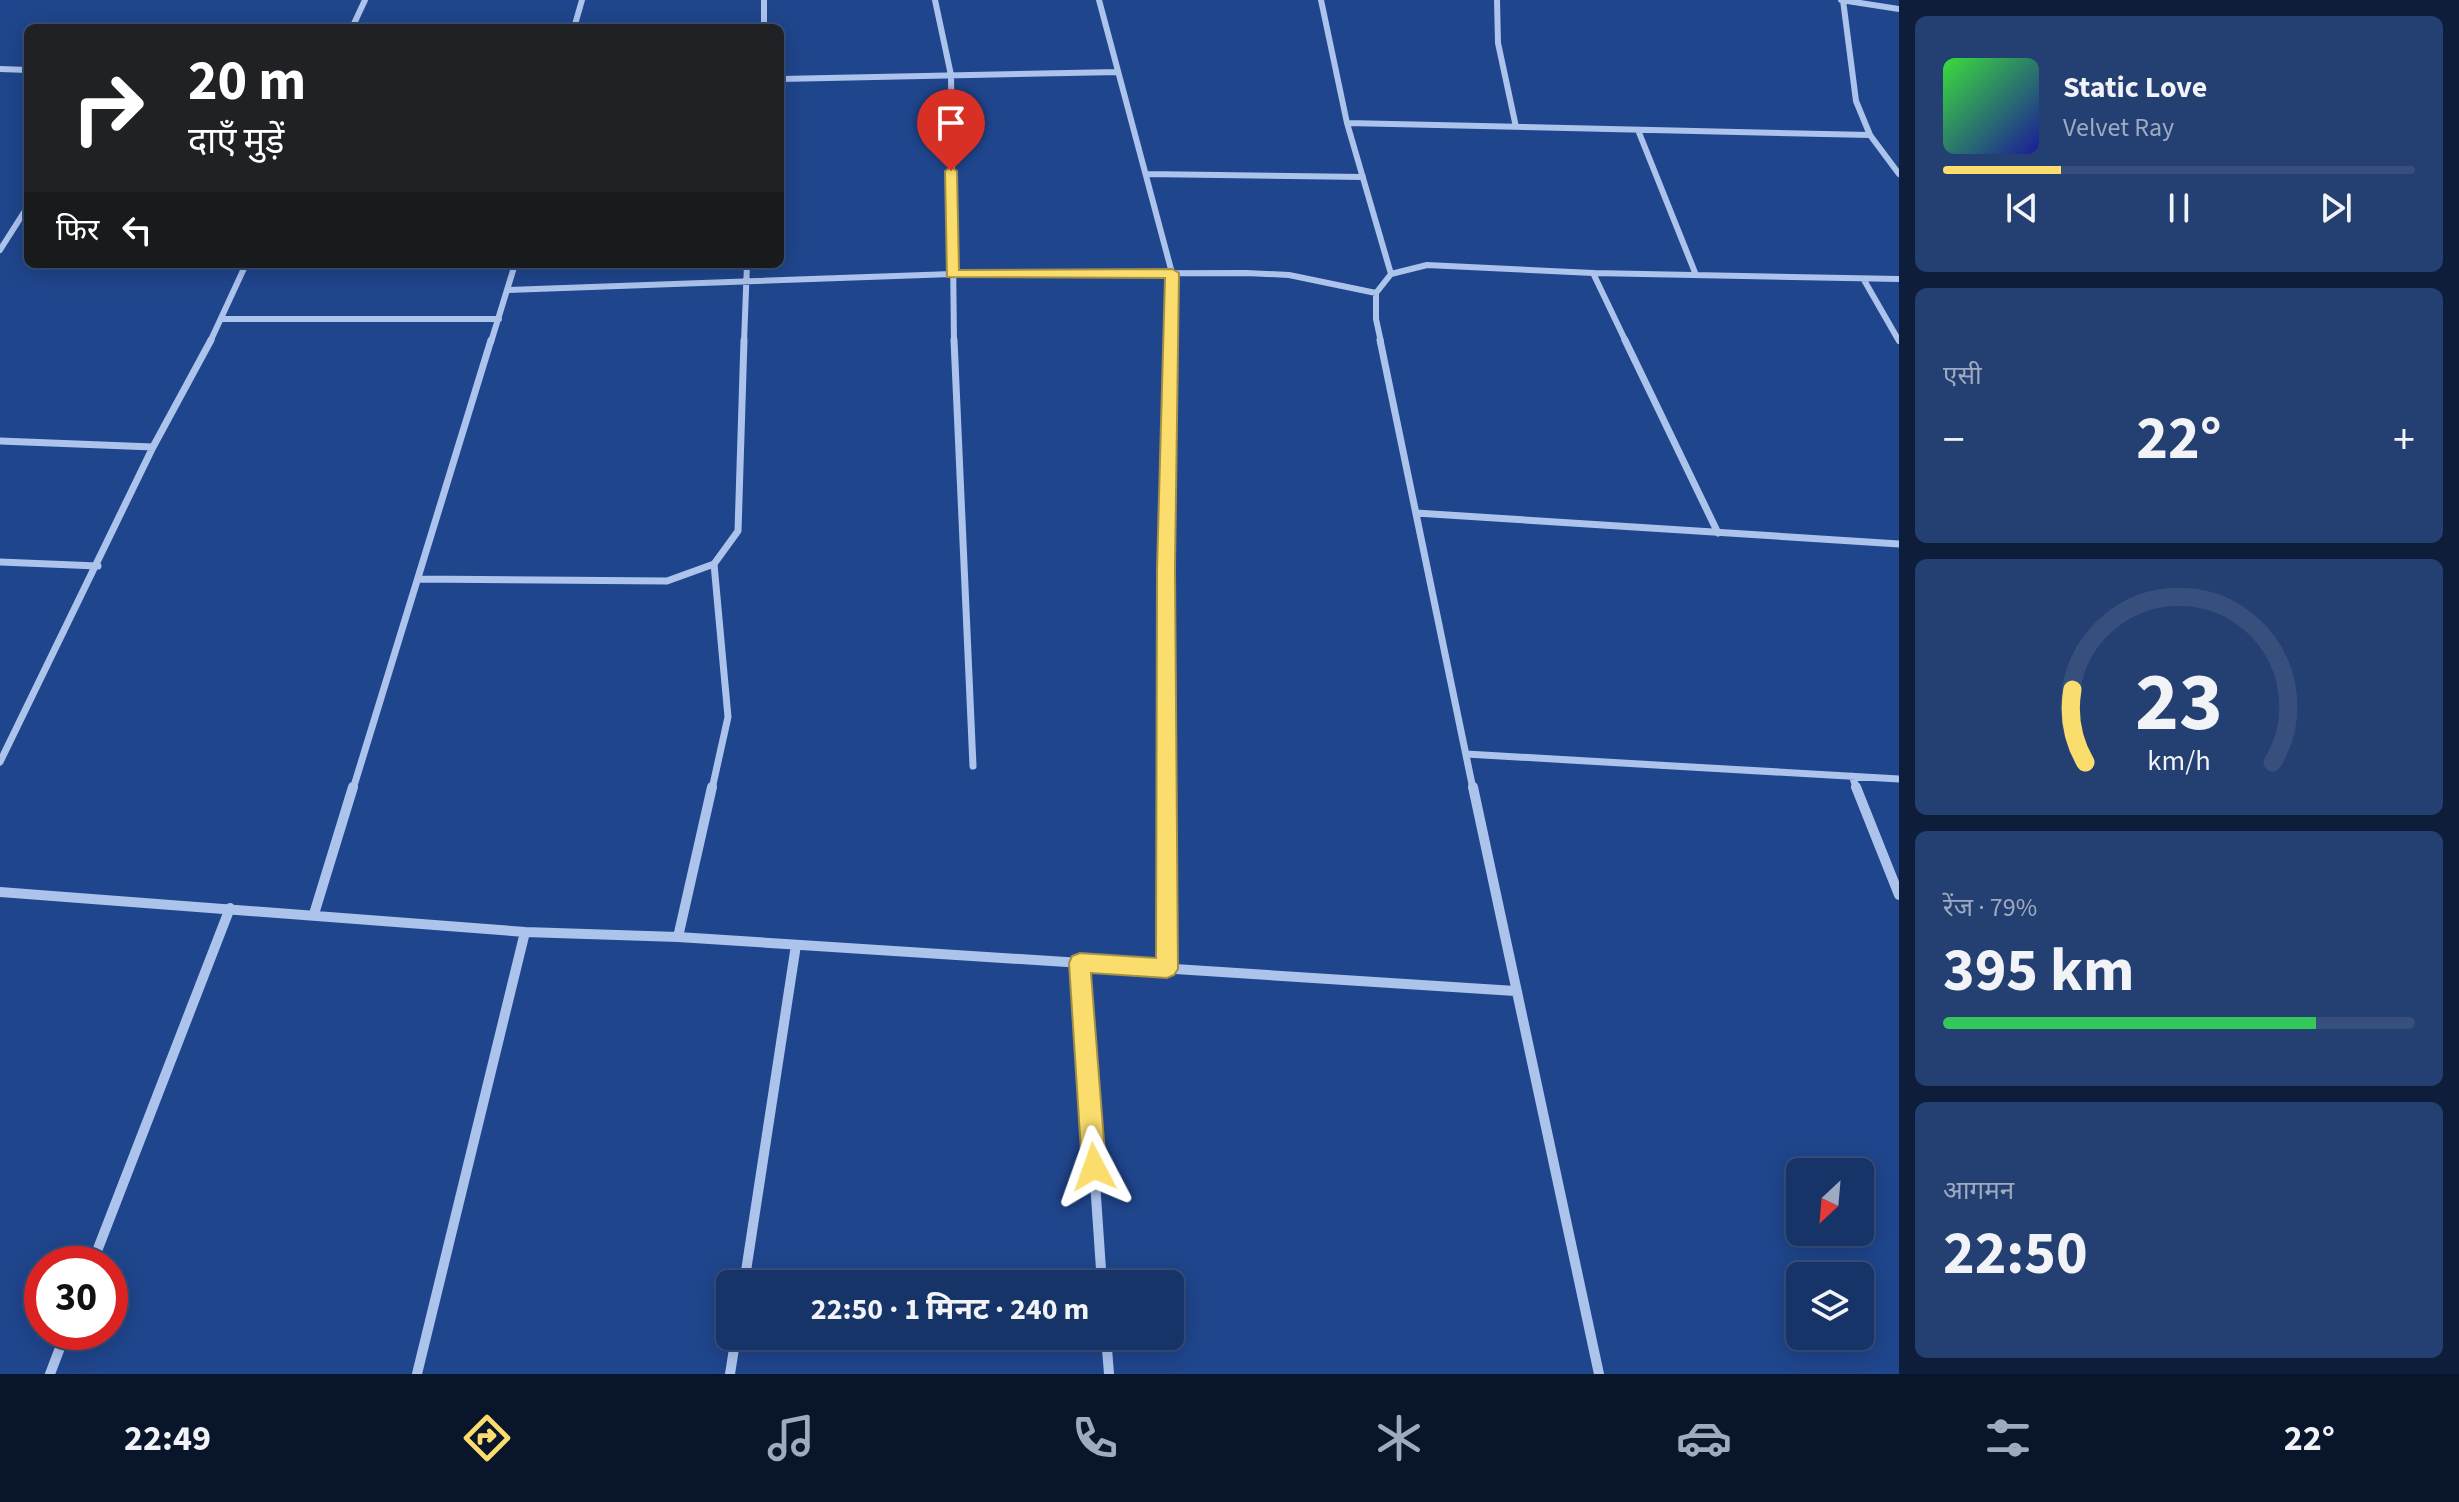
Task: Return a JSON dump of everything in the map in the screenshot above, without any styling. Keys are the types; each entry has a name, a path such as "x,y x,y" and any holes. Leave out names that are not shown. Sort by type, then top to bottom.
{"street":[{"path":"354,24 365,0"},
{"path":"575,24 582,0"},
{"path":"764,0 764,24"},
{"path":"935,0 951,75 952,274 973,766"},
{"path":"1099,0 1172,273 1166,569 1167,969"},
{"path":"1321,0 1347,123 1391,274"},
{"path":"1497,0 1494,7 1497,32 1516,127"},
{"path":"1899,9 1841,0 1856,101 1870,135 1899,174"},
{"path":"0,69 24,70"},
{"path":"784,79 1118,72"},
{"path":"1347,123 1870,135"},
{"path":"1638,130 1696,275"},
{"path":"1146,174 1363,177"},
{"path":"0,250 24,212"},
{"path":"1599,1374 1515,991 1416,513 1376,319 1376,293 1391,274 1427,265 1593,273 1899,279"},
{"path":"0,762 98,566 153,447 222,319 244,268"},
{"path":"314,914 514,268"},
{"path":"418,579 667,581 714,564 738,531 747,268"},
{"path":"508,290 745,284 952,274 1172,273 1289,275 1376,293"},
{"path":"1593,273 1718,533"},
{"path":"1864,280 1899,341"},
{"path":"222,319 499,319"},
{"path":"0,441 153,447"},
{"path":"1416,513 1899,544"},
{"path":"0,562 98,566"},
{"path":"678,937 728,717 714,564"},
{"path":"1466,754 1899,779"},
{"path":"1852,776 1899,895"},
{"path":"0,892 525,932 678,937 1515,991"},
{"path":"99,1246 230,908"},
{"path":"417,1374 525,932"},
{"path":"746,1270 796,945"},
{"path":"1080,963 1101,1270"},
{"path":"50,1374 59,1350"},
{"path":"730,1374 734,1350"},
{"path":"1107,1350 1109,1374"}],"route":[{"path":"951,171 952,274 1172,273 1166,569 1167,969 1080,963 1094,1167"}]}
